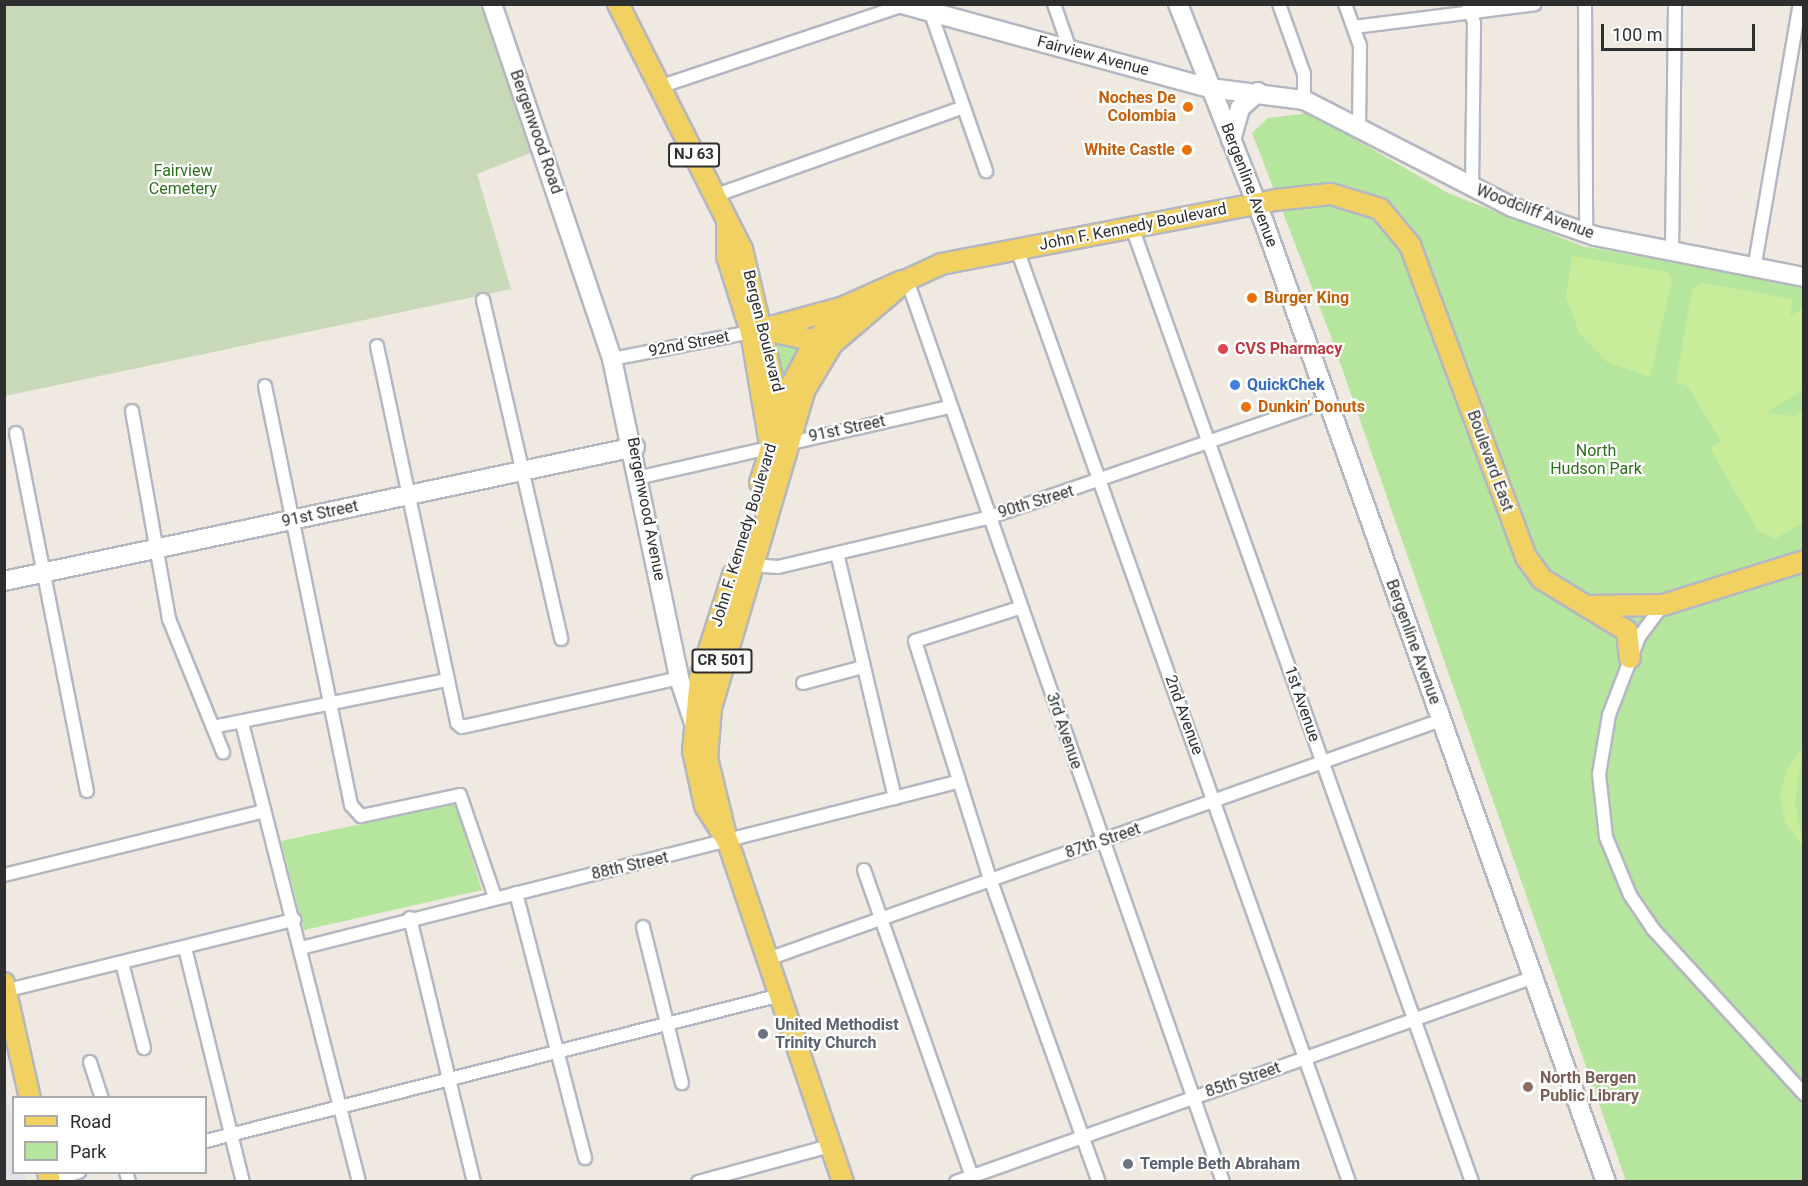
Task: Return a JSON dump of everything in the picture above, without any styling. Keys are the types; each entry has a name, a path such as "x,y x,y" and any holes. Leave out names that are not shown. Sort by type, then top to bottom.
{"main road":[{"name":"Bergen Boulevard","path":"618,4 726,224 742,249 778,444"},
{"name":"Boulevard East","path":"1256,203 1351,196 1380,209 1397,226 1435,308 1526,557 1542,579 1628,633 1630,658"},
{"name":"John F. Kennedy Boulevard","path":"727,840 711,822 694,768 700,678 742,565 778,444 804,391 824,342 907,280 941,264 1256,203"},
{"name":"John F. Kennedy Boulevard","path":"778,444 780,414 846,306 888,283 907,280"},
{"path":"758,331 846,306"},
{"name":"Bergen Boulevard","path":"758,331 780,414"},
{"path":"758,331 824,342"},
{"path":"1584,606 1663,604 1803,561"},
{"name":"John F. Kennedy Boulevard","path":"742,565 711,704 707,758 727,840 765,960 843,1182"},
{"path":"5,988 30,1096"}],"street":[{"name":"Bergenwood Road","path":"492,4 580,260"},
{"path":"1054,4 1070,50"},
{"name":"Bergenline Avenue","path":"1178,4 1256,203 1531,978 1606,1182"},
{"path":"1280,4 1305,74 1304,100"},
{"path":"1345,4 1360,46 1359,129"},
{"path":"1354,27 1469,8 1535,4"},
{"path":"1585,4 1586,233"},
{"path":"1672,252 1675,4"},
{"path":"1754,269 1800,4"},
{"path":"659,87 903,5"},
{"name":"Fairview Avenue","path":"903,5 929,8 1214,96 1258,92 1285,95"},
{"path":"929,8 986,171"},
{"path":"1469,8 1475,57 1472,188"},
{"path":"1231,140 1240,108 1258,92"},
{"name":"Woodcliff Avenue","path":"1285,95 1304,100 1472,188 1586,233 1754,269 1803,277"},
{"path":"714,196 964,107"},
{"name":"1st Avenue","path":"1132,227 1211,442 1472,1182"},
{"name":"2nd Avenue","path":"1017,249 1349,1182"},
{"name":"Bergenwood Avenue","path":"580,260 612,360 635,447 679,678 707,758"},
{"name":"3rd Avenue","path":"907,280 948,407 1223,1182"},
{"path":"483,300 561,639"},
{"name":"92nd Street","path":"612,360 758,331"},
{"path":"377,346 446,680 457,723 493,720 679,678"},
{"path":"265,386 351,805 361,816 460,795 495,897"},
{"name":"90th Street","path":"742,565 778,567 987,518 1099,482 1327,401"},
{"name":"91st Street","path":"641,477 948,407"},
{"path":"132,411 169,619 222,752"},
{"path":"16,433 40,573 87,791"},
{"name":"91st Street","path":"4,581 635,447"},
{"path":"837,553 895,798"},
{"path":"1663,604 1630,658 1600,759 1601,817 1613,857 1653,929 1803,1094"},
{"path":"1019,608 915,641 957,782 1098,1182"},
{"path":"803,683 863,667"},
{"path":"213,727 242,723 446,680"},
{"name":"87th Street","path":"765,960 1216,803 1441,720"},
{"path":"242,723 359,1182"},
{"name":"88th Street","path":"301,948 410,918 957,782"},
{"path":"4,875 264,811"},
{"path":"864,870 973,1179"},
{"path":"516,893 585,1158"},
{"path":"410,918 474,1182"},
{"path":"5,988 122,963 294,920"},
{"path":"642,927 682,1083"},
{"path":"185,948 243,1182"},
{"path":"122,963 144,1048"},
{"name":"85th Street","path":"956,1182 973,1179 1193,1097 1531,978"},
{"path":"207,1141 777,996"},
{"path":"90,1062 101,1096"},
{"path":"698,1182 830,1146"},
{"path":"49,1181 75,1174"}],"shaded area":[{"path":"4,1084 12,1120 12,1174 24,1174 26,1181 5,1181"}],"green space":[{"name":"Fairview Cemetery","path":"5,5 489,5 538,150 477,174 511,289 5,396"},
{"name":"North Hudson Park","path":"1310,113 1448,193 1582,246 1803,285 1803,1181 1626,1181 1330,334 1252,133 1268,118"},
{"path":"1572,256 1667,272 1672,280 1650,377 1607,362 1580,334 1566,298"},
{"path":"1701,283 1793,299 1790,316 1803,308 1803,390 1765,413 1794,416 1803,410 1803,522 1775,539 1758,531 1710,448 1731,434 1720,440 1688,386 1676,382 1692,289"},
{"path":"773,342 806,345 783,381"},
{"path":"1803,748 1795,802 1803,847 1785,822 1780,795 1787,769"},
{"path":"455,804 482,890 304,930 281,841"}],"place":[{"name":"Noches De Colombia","path":"1188,107"},
{"name":"White Castle","path":"1187,150"},
{"name":"Burger King","path":"1252,298"},
{"name":"CVS Pharmacy","path":"1223,349"},
{"name":"QuickChek","path":"1235,385"},
{"name":"Dunkin' Donuts","path":"1246,407"},
{"name":"United Methodist Trinity Church","path":"763,1034"},
{"name":"North Bergen Public Library","path":"1528,1087"},
{"name":"Temple Beth Abraham","path":"1128,1164"}]}
